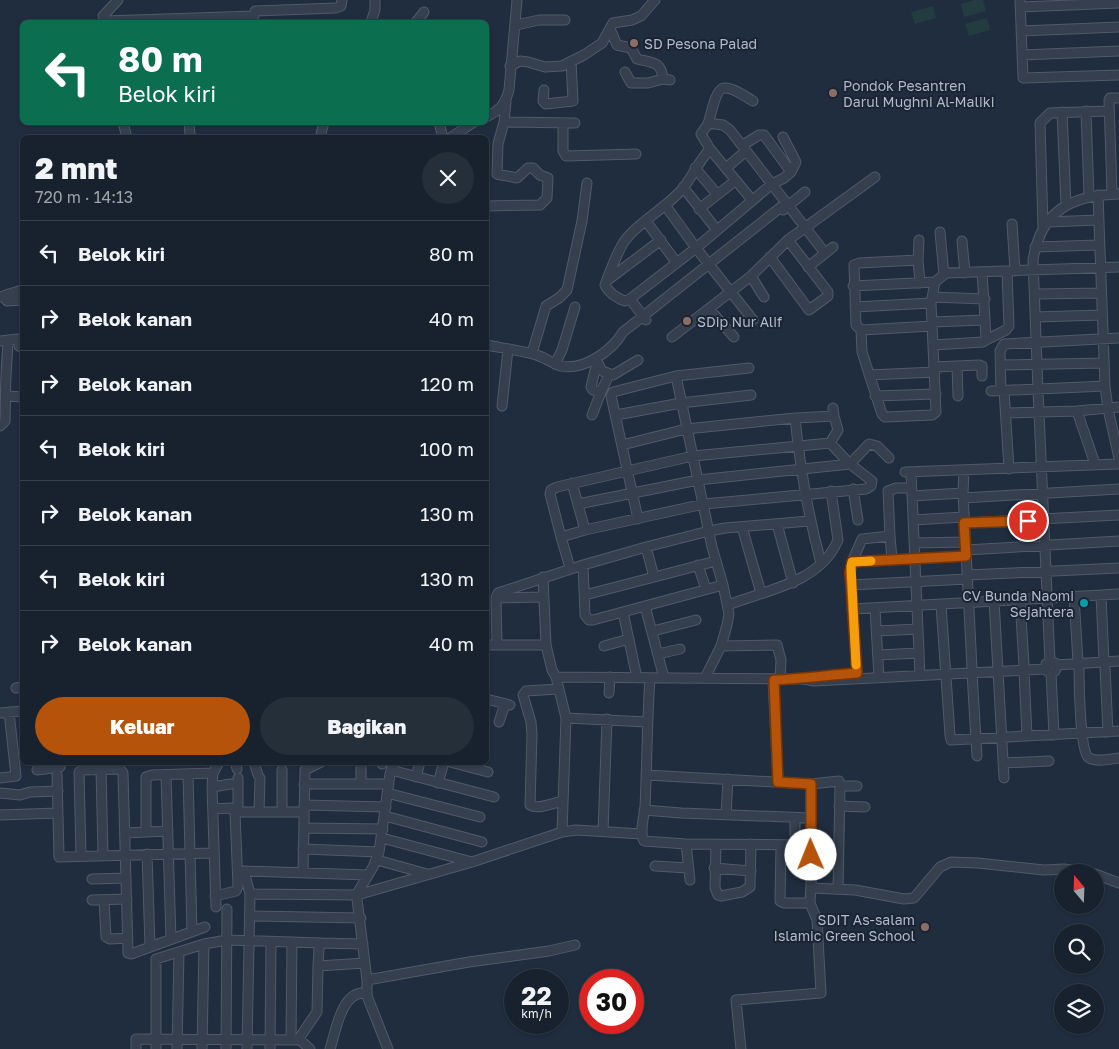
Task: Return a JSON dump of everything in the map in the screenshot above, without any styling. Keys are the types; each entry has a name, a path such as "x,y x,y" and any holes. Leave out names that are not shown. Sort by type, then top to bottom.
{"street":[{"path":"104,20 103,16 118,0"},
{"path":"254,17 258,0"},
{"path":"180,20 254,17 336,8 341,6 342,0"},
{"path":"372,20 375,10 375,0"},
{"path":"489,206 540,205 547,198 548,178 540,176 533,168 528,168 519,178 497,174 498,144 509,90 517,0"},
{"path":"510,66 520,61 552,67 562,66 602,43 613,22 632,20 642,16 655,0"},
{"path":"1119,3 1021,3 1023,78 1119,75"},
{"path":"418,20 424,12"},
{"path":"516,25 539,20 565,20"},
{"path":"1022,31 1119,27"},
{"path":"610,29 617,46 631,48 637,59 659,66 666,80 630,83 625,72"},
{"path":"1022,55 1119,51"},
{"path":"544,90 543,101 546,104 573,101 571,61"},
{"path":"752,200 701,136 708,123 717,94 723,88 754,101"},
{"path":"1054,735 1035,317 1035,247 1045,225 1054,213 1066,205 1076,200 1093,196 1116,194 1114,122 1109,111 1109,98 1119,98"},
{"path":"489,115 502,108 506,102"},
{"path":"1045,225 1040,123 1050,113 1109,111"},
{"path":"1062,112 1066,205"},
{"path":"1086,112 1093,196 1098,220 1105,386 1119,458"},
{"path":"504,122 575,123"},
{"path":"708,123 723,125 730,130 825,253"},
{"path":"563,124 563,151 566,156 636,154"},
{"path":"189,125 190,135"},
{"path":"454,135 470,125"},
{"path":"726,168 758,135 764,135 791,172"},
{"path":"710,149 695,168 683,188 626,239 605,284 607,289 622,300 630,299 696,248 772,184 791,172 796,162 783,137"},
{"path":"695,168 717,194"},
{"path":"672,337 751,276 788,240 875,177"},
{"path":"699,209 735,181"},
{"path":"532,353 546,306 567,290 582,221 587,183"},
{"path":"683,188 717,230"},
{"path":"489,346 532,353 555,364 571,368 596,361 620,338 623,332 645,318 805,192"},
{"path":"665,205 696,248 753,320"},
{"path":"1045,225 1098,220"},
{"path":"646,221 676,262"},
{"path":"933,345 983,342 1006,330 1009,326 1012,224"},
{"path":"940,232 944,275"},
{"path":"607,280 661,240"},
{"path":"770,257 810,310 829,294 788,240"},
{"path":"919,240 920,283"},
{"path":"962,241 965,273"},
{"path":"1035,247 1099,245"},
{"path":"808,267 833,247"},
{"path":"918,260 859,263 854,265 856,325 861,330 862,352 875,396 885,417 934,414 936,412 932,324 932,300 935,282"},
{"path":"854,286 935,282 944,275 965,273 1119,267"},
{"path":"982,272 986,340"},
{"path":"751,276 764,297"},
{"path":"20,291 4,295 7,300 20,300"},
{"path":"1035,294 1101,293"},
{"path":"630,299 645,318"},
{"path":"855,307 932,300 985,299"},
{"path":"555,364 562,350 574,307"},
{"path":"709,309 734,337"},
{"path":"1035,317 1102,315"},
{"path":"861,330 985,320"},
{"path":"1009,469 1007,413 999,390 1000,350 1004,344 1119,338"},
{"path":"0,426 6,421 7,396 4,341 17,339 20,347"},
{"path":"502,406 508,349"},
{"path":"592,415 601,392 613,374 638,360"},
{"path":"596,361 602,371 613,374"},
{"path":"596,361 591,388 601,392"},
{"path":"1000,365 1104,362"},
{"path":"869,375 934,370 957,366 982,366 982,376"},
{"path":"957,366 958,396"},
{"path":"638,519 611,396 614,390 676,376 749,368"},
{"path":"613,374 619,389"},
{"path":"676,376 709,531 728,605 727,625 721,646 705,678"},
{"path":"999,390 1105,386"},
{"path":"875,396 936,394"},
{"path":"616,415 681,403 751,395"},
{"path":"7,396 20,397"},
{"path":"1007,413 1077,411 1119,407"},
{"path":"1077,411 1095,464"},
{"path":"622,445 686,429 795,418 834,412 838,430 830,443"},
{"path":"795,418 800,470 809,521 821,563"},
{"path":"570,568 550,494 551,490 557,487 693,456 830,443"},
{"path":"561,537 704,504 866,489 871,486 872,481 850,464 830,443"},
{"path":"578,504 698,480 850,464 869,444 877,446 889,458"},
{"path":"920,673 912,492 908,472 1119,464"},
{"path":"964,470 964,520 977,756"},
{"path":"572,483 585,530"},
{"path":"892,560 888,491 896,488 912,492 963,495 1119,489"},
{"path":"853,489 858,520"},
{"path":"728,605 793,583 821,563 838,540 832,491"},
{"path":"913,520 1044,520 1119,515"},
{"path":"497,644 496,598 498,593 570,568 646,546 709,531 809,521"},
{"path":"777,524 793,583"},
{"path":"742,527 761,593"},
{"path":"857,673 850,572 852,562 862,538 890,536"},
{"path":"852,562 915,559 966,549 1119,541"},
{"path":"914,543 966,549"},
{"path":"646,546 654,577"},
{"path":"585,595 716,561"},
{"path":"583,565 586,615 589,620 723,585"},
{"path":"698,565 706,589"},
{"path":"851,586 1046,571 1119,568"},
{"path":"543,577 546,645 566,718 562,832"},
{"path":"852,609 1119,594"},
{"path":"1101,595 1108,732"},
{"path":"1074,596 1084,747 1087,756 1091,758 1119,758"},
{"path":"496,598 543,597"},
{"path":"1020,599 1027,736"},
{"path":"994,600 1004,778"},
{"path":"941,605 951,739 953,741 1119,731"},
{"path":"645,606 664,678"},
{"path":"875,608 879,675"},
{"path":"623,612 637,678"},
{"path":"653,631 696,620"},
{"path":"877,631 918,629"},
{"path":"604,646 629,639"},
{"path":"489,645 546,645"},
{"path":"721,646 777,645 781,660 777,680 778,782"},
{"path":"658,654 680,649"},
{"path":"878,655 919,653"},
{"path":"1104,664 1119,660"},
{"path":"556,677 804,679 814,681 946,671 1104,664 1119,666"},
{"path":"804,679 814,676 857,673 879,675"},
{"path":"609,692 610,677"},
{"path":"650,678 642,839 646,842 686,844 811,845"},
{"path":"558,689 526,691 524,696 532,734 530,805 539,807 563,801"},
{"path":"489,700 508,704 499,722"},
{"path":"0,778 16,776 5,712 20,711"},
{"path":"566,718 647,722"},
{"path":"602,832 607,719"},
{"path":"1003,763 1049,761"},
{"path":"37,769 60,767 60,765"},
{"path":"255,765 259,776 259,812"},
{"path":"303,872 305,770 315,765"},
{"path":"361,765 361,784"},
{"path":"416,777 419,765"},
{"path":"438,783 443,765"},
{"path":"461,765 488,772"},
{"path":"388,1049 367,993 368,980 357,894 378,856 393,766 416,777 494,797"},
{"path":"146,832 145,779 149,776 188,774 218,767 212,787 216,907"},
{"path":"101,769 103,856"},
{"path":"81,856 78,774 80,770 122,770 128,954 205,927"},
{"path":"282,770 282,812"},
{"path":"212,787 235,773 239,812 282,812 304,809 385,812 482,842"},
{"path":"166,774 171,939"},
{"path":"188,774 192,932"},
{"path":"57,775 58,856 214,853"},
{"path":"646,775 811,784 837,780 840,782 838,889"},
{"path":"726,815 728,779"},
{"path":"304,784 361,784 388,789 480,817"},
{"path":"740,1049 741,1036 736,1000 821,993 817,920 810,903 811,784"},
{"path":"840,786 857,786"},
{"path":"0,794 20,795 30,792 58,791"},
{"path":"839,806 865,807"},
{"path":"213,809 231,808 235,812 238,886 236,891 215,896"},
{"path":"644,810 811,818"},
{"path":"0,815 58,813"},
{"path":"794,818 795,845"},
{"path":"304,828 382,834 472,862"},
{"path":"250,894 357,894 472,862 562,832 576,830 642,834"},
{"path":"125,834 168,831"},
{"path":"686,844 690,880"},
{"path":"716,844 714,868 716,892 721,896 736,894 748,889 751,884 751,844"},
{"path":"781,845 780,901 784,903 810,903"},
{"path":"303,849 378,856 429,874"},
{"path":"147,854 150,946"},
{"path":"811,888 838,889 914,898 940,867 955,861 1054,870"},
{"path":"655,866 688,868"},
{"path":"714,868 751,871"},
{"path":"247,1044 250,894 244,870 368,875"},
{"path":"1104,877 1119,882"},
{"path":"92,878 126,878"},
{"path":"92,900 127,899"},
{"path":"104,900 106,938 128,938"},
{"path":"226,1044 227,909"},
{"path":"250,916 361,918"},
{"path":"156,1049 156,959 204,944 227,940 363,944"},
{"path":"270,1045 271,942"},
{"path":"292,942 295,1040"},
{"path":"136,1049 136,1039 178,1039 202,1044 270,1045 295,1040 300,1037 317,1012 318,966 321,943"},
{"path":"202,1044 204,944"},
{"path":"368,980 468,962 549,951 574,945"},
{"path":"178,1049 179,952"},
{"path":"318,966 365,963"},
{"path":"330,1049 337,1021 348,1002 355,996 367,993"},
{"path":"295,1040 310,1049"}],"green space":[{"path":"974,0 983,0 986,11 964,17 961,4"},
{"path":"933,6 936,18 915,24 911,12"},
{"path":"987,18 990,30 969,36 965,24"}],"slow traffic":[{"path":"856,665 850,572 852,562 871,561"}],"place":[{"name":"SD Pesona Palad","path":"634,43"},
{"name":"Pondok Pesantren Darul Mughni Al-Maliki","path":"833,93"},
{"name":"SDip Nur Alif","path":"687,321"},
{"name":"CV Bunda Naomi Sejahtera","path":"1084,603"},
{"name":"SDIT As-salam Islamic Green School","path":"925,927"}],"route":[{"path":"811,855 811,784 778,782 774,680 804,679 814,676 857,673 850,572 852,562 966,556 964,523 1028,521"}]}
